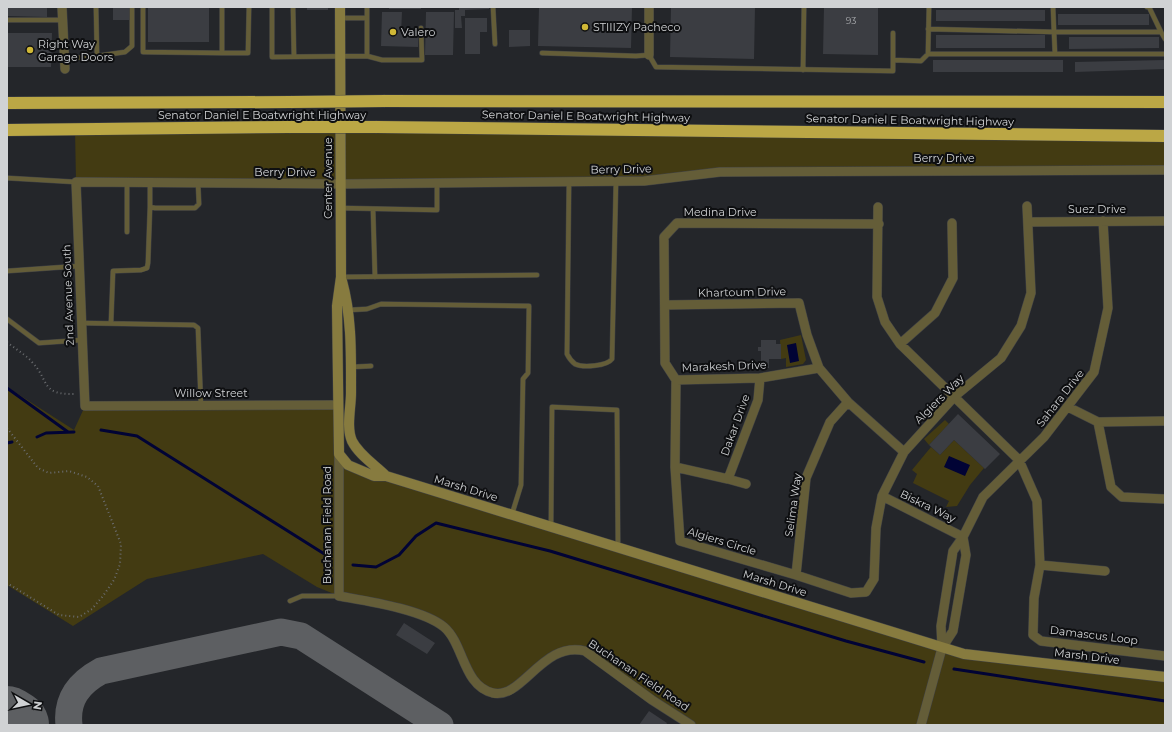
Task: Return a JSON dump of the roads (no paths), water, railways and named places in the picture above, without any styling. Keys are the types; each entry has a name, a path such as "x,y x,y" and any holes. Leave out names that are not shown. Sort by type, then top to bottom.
{"highway":[{"name":"Senator Daniel E Boatwright Highway","path":"7,103 384,101 1165,101"},
{"name":"Senator Daniel E Boatwright Highway","path":"7,130 377,127 1165,136"}],"street":[{"path":"62,7 65,69"},
{"name":"Center Avenue","path":"339,454 337,306 341,277 340,7"},
{"path":"649,7 649,55"},
{"name":"Berry Drive","path":"76,182 340,184 569,182 657,181 720,172 1165,170"},
{"name":"2nd Avenue South","path":"76,182 85,406"},
{"name":"Algiers Way","path":"866,592 874,579 876,528 882,496 904,452 955,396 1001,358 1021,326 1031,293 1029,222 1027,206"},
{"path":"878,207 877,297 885,322 900,344 1019,460"},
{"name":"Sahara Drive","path":"942,648 941,626 953,551 963,536 983,496 1044,437 1094,372 1108,308 1103,221"},
{"name":"Suez Drive","path":"1029,222 1165,221"},
{"name":"Medina Drive","path":"676,380 665,363 664,237 677,223 879,224"},
{"path":"900,344 935,313 953,278 952,223"},
{"name":"Center Avenue","path":"341,277 349,310 351,367 349,434 353,443"},
{"name":"Khartoum Drive","path":"665,305 799,303 807,335 819,368 848,402 904,452"},
{"name":"Marakesh Drive","path":"676,380 760,378 819,368"},
{"name":"Dakar Drive","path":"728,479 758,400 760,378"},
{"name":"Algiers Circle","path":"676,380 675,467 680,541 796,575 851,593 866,592"},
{"name":"Selima Way","path":"796,575 806,478 830,422 848,402"},
{"name":"Willow Street","path":"85,406 338,405"},
{"path":"1068,407 1098,422 1165,421"},
{"path":"1098,422 1111,487 1122,497 1165,499"},
{"name":"Marsh Drive","path":"353,443 364,456 386,476"},
{"name":"Marsh Drive","path":"339,454 348,466 374,476 386,476 512,514 964,654 1165,677"},
{"name":"Buchanan Field Road","path":"339,454 339,596 388,605 442,625 451,633 474,680 489,692 495,694 505,692 548,659 566,649 575,648 585,651 652,700 691,725"},
{"name":"Damascus Loop","path":"1019,460 1037,501 1040,565 1034,598 1033,635 1041,641 1165,656"},
{"path":"675,467 746,484"},
{"name":"Biskra Way","path":"882,496 963,536"},
{"path":"921,725 942,648 953,632 966,555 963,536"},
{"path":"1040,565 1105,571"}],"lane":[{"path":"96,7 97,56"},
{"path":"64,59 125,52 132,46 132,7"},
{"path":"143,7 143,52 222,53 248,53 249,7"},
{"path":"222,7 222,53"},
{"path":"272,7 272,57 368,56 382,60 422,60 421,28"},
{"path":"293,7 294,57"},
{"path":"367,7 368,56"},
{"path":"493,7 495,44"},
{"path":"803,70 804,7"},
{"path":"928,54 929,7"},
{"path":"1053,7 1055,54"},
{"path":"1147,7 1149,7 1165,39"},
{"path":"340,18 367,18"},
{"path":"7,20 62,20"},
{"path":"928,29 1054,32 1161,32"},
{"path":"542,53 636,56 649,55 656,67 893,71 893,33"},
{"path":"893,60 921,61 928,54 1165,54"},
{"path":"7,178 76,182"},
{"path":"569,182 567,354 570,359 578,365 601,366 612,359 616,181"},
{"path":"126,183 127,232"},
{"path":"110,323 113,271 141,270 147,268 150,183"},
{"path":"150,207 195,208 199,204 198,183"},
{"path":"340,208 437,210 437,183"},
{"path":"373,209 375,277"},
{"path":"7,271 79,266"},
{"path":"341,277 537,275"},
{"path":"349,310 367,309 381,304 529,306 528,373 523,379 521,485 512,514"},
{"path":"7,319 39,342 82,340"},
{"path":"81,323 194,325 198,328 201,406"},
{"path":"351,367 371,366"},
{"path":"551,526 552,407 617,410 618,547"},
{"path":"290,601 302,596 339,596"}],"waterway":[{"path":"7,388 68,432"},
{"path":"101,430 137,436 326,555"},
{"path":"37,437 46,433 74,432"},
{"path":"7,443 12,442"},
{"path":"353,565 376,567 399,555 416,536 436,523 550,551 846,641 924,662"},
{"path":"954,669 1165,701"}],"place":[{"name":"STIIIZY Pacheco","path":"585,27"},
{"name":"Valero","path":"393,32"},
{"name":"Right Way Garage Doors","path":"30,50"}]}
